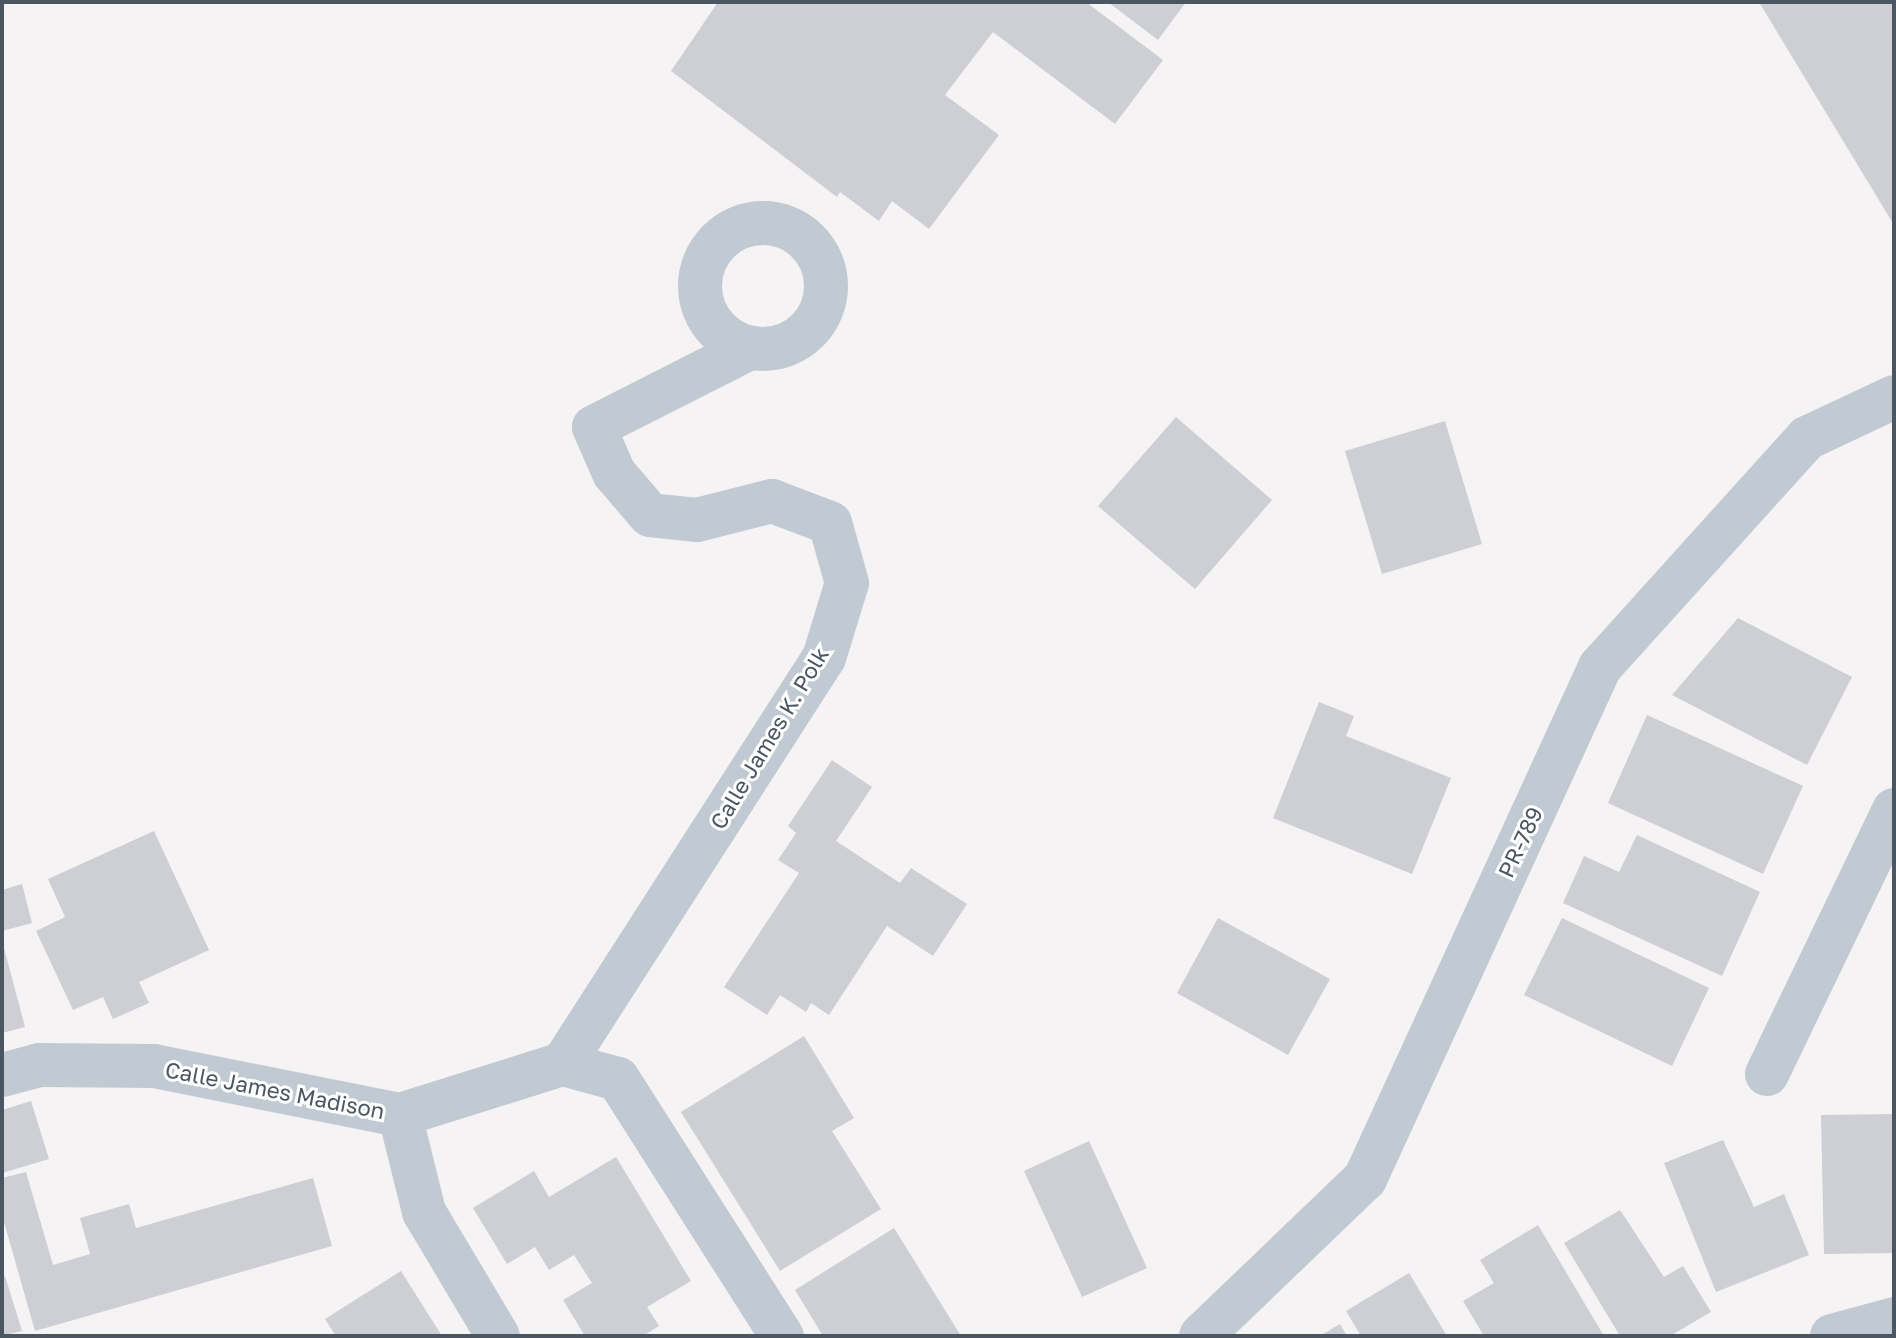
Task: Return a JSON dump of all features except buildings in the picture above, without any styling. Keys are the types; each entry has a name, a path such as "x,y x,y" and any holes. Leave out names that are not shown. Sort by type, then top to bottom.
{"street":[{"name":"Calle James K. Polk","path":"563,1064 824,658 847,583 830,523 772,501 697,520 650,515 614,473 594,427 750,348"},
{"name":"PR-789","path":"1201,1336 1365,1179 1600,667 1807,438 1894,397"},
{"path":"1767,1074 1894,810"},
{"name":"Calle James Madison","path":"2,1075 39,1065 154,1066 400,1115 563,1064"},
{"path":"563,1064 618,1079 782,1336"},
{"path":"400,1115 424,1212 498,1336"},
{"path":"1832,1336 1884,1325"}]}
